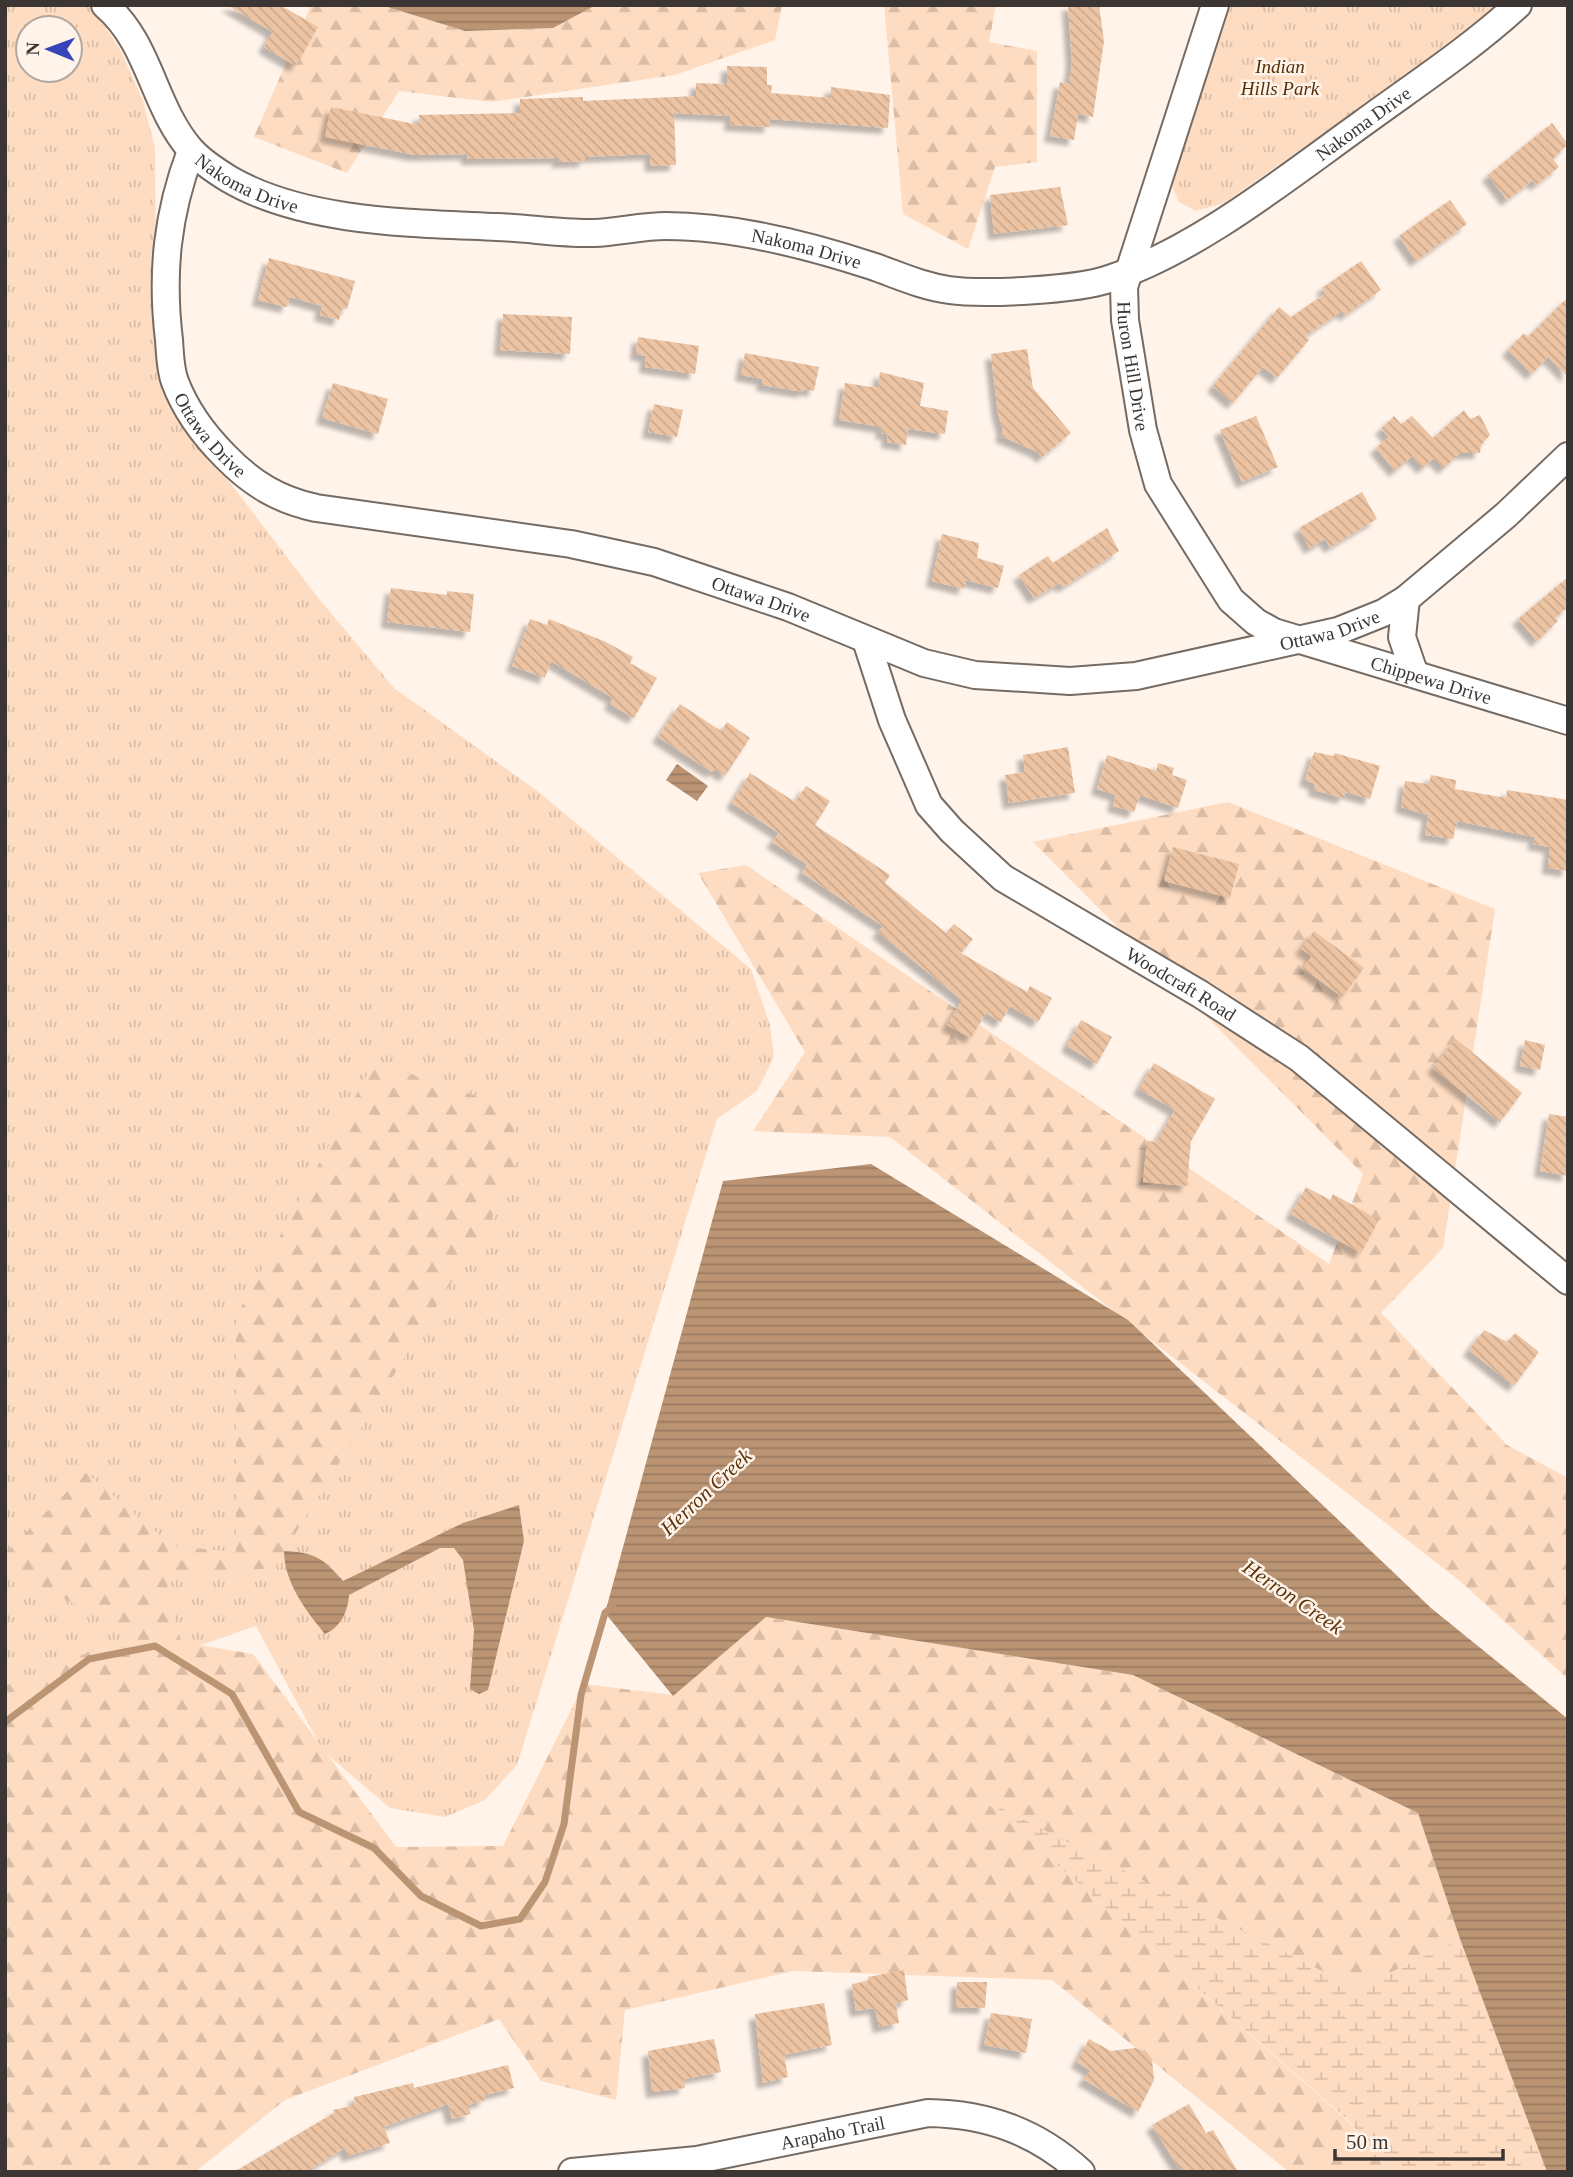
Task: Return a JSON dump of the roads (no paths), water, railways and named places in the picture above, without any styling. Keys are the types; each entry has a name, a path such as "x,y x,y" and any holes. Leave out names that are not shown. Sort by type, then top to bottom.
{"street":[{"name":"Nakoma Drive","path":"105,5 128,28 138,44 177,130 191,151 230,179 273,200 382,220 570,233 597,233 642,226 692,227 794,245 875,267 923,285 972,292 1094,284 1127,272 1189,241 1310,161 1470,45 1517,5"},
{"name":"Huron Hill Drive","path":"1214,5 1127,272 1125,320 1146,449 1158,484 1231,600 1256,622 1294,640"},
{"name":"Ottawa Drive","path":"191,151 174,202 166,252 164,300 173,378 183,400 204,432 255,483 284,499 316,508 571,544 654,562 788,607 924,663 975,675 1070,681 1136,676 1359,624 1406,599 1506,514 1568,456"},
{"path":"1406,599 1402,637 1414,672"},
{"name":"Woodcraft Road","path":"866,640 892,720 929,805 975,854 1003,878 1200,995 1299,1058 1568,1282"},
{"name":"Chippewa Drive","path":"1294,640 1414,672 1568,721"},
{"name":"Arapaho Trail","path":"572,2172 681,2167 904,2116 952,2114 1000,2123 1023,2132 1045,2143 1082,2172"}],"water":[{"path":"381,5 596,5 553,28 465,31"},
{"path":"677,764 708,786 697,801 666,780"},
{"path":"871,1164 1128,1320 1431,1608 1568,1719 1568,2172 1547,2172 1460,1939 1418,1813 1133,1675 766,1617 673,1696 605,1613 723,1181"},
{"path":"519,1505 524,1541 488,1690 479,1694 470,1689 474,1630 463,1560 454,1548 440,1548 349,1595 343,1618 325,1634 304,1606 288,1574 284,1551 318,1558 343,1581 463,1523"}],"waterway":[{"name":"Herron Creek","path":"5,1722 89,1659 155,1646 232,1694 299,1812 374,1848 421,1896 481,1926 520,1919 545,1882 564,1824 581,1695 605,1613 613,1606"}],"park label":[{"name":"Indian Hills Park","path":"1280,77"}]}
